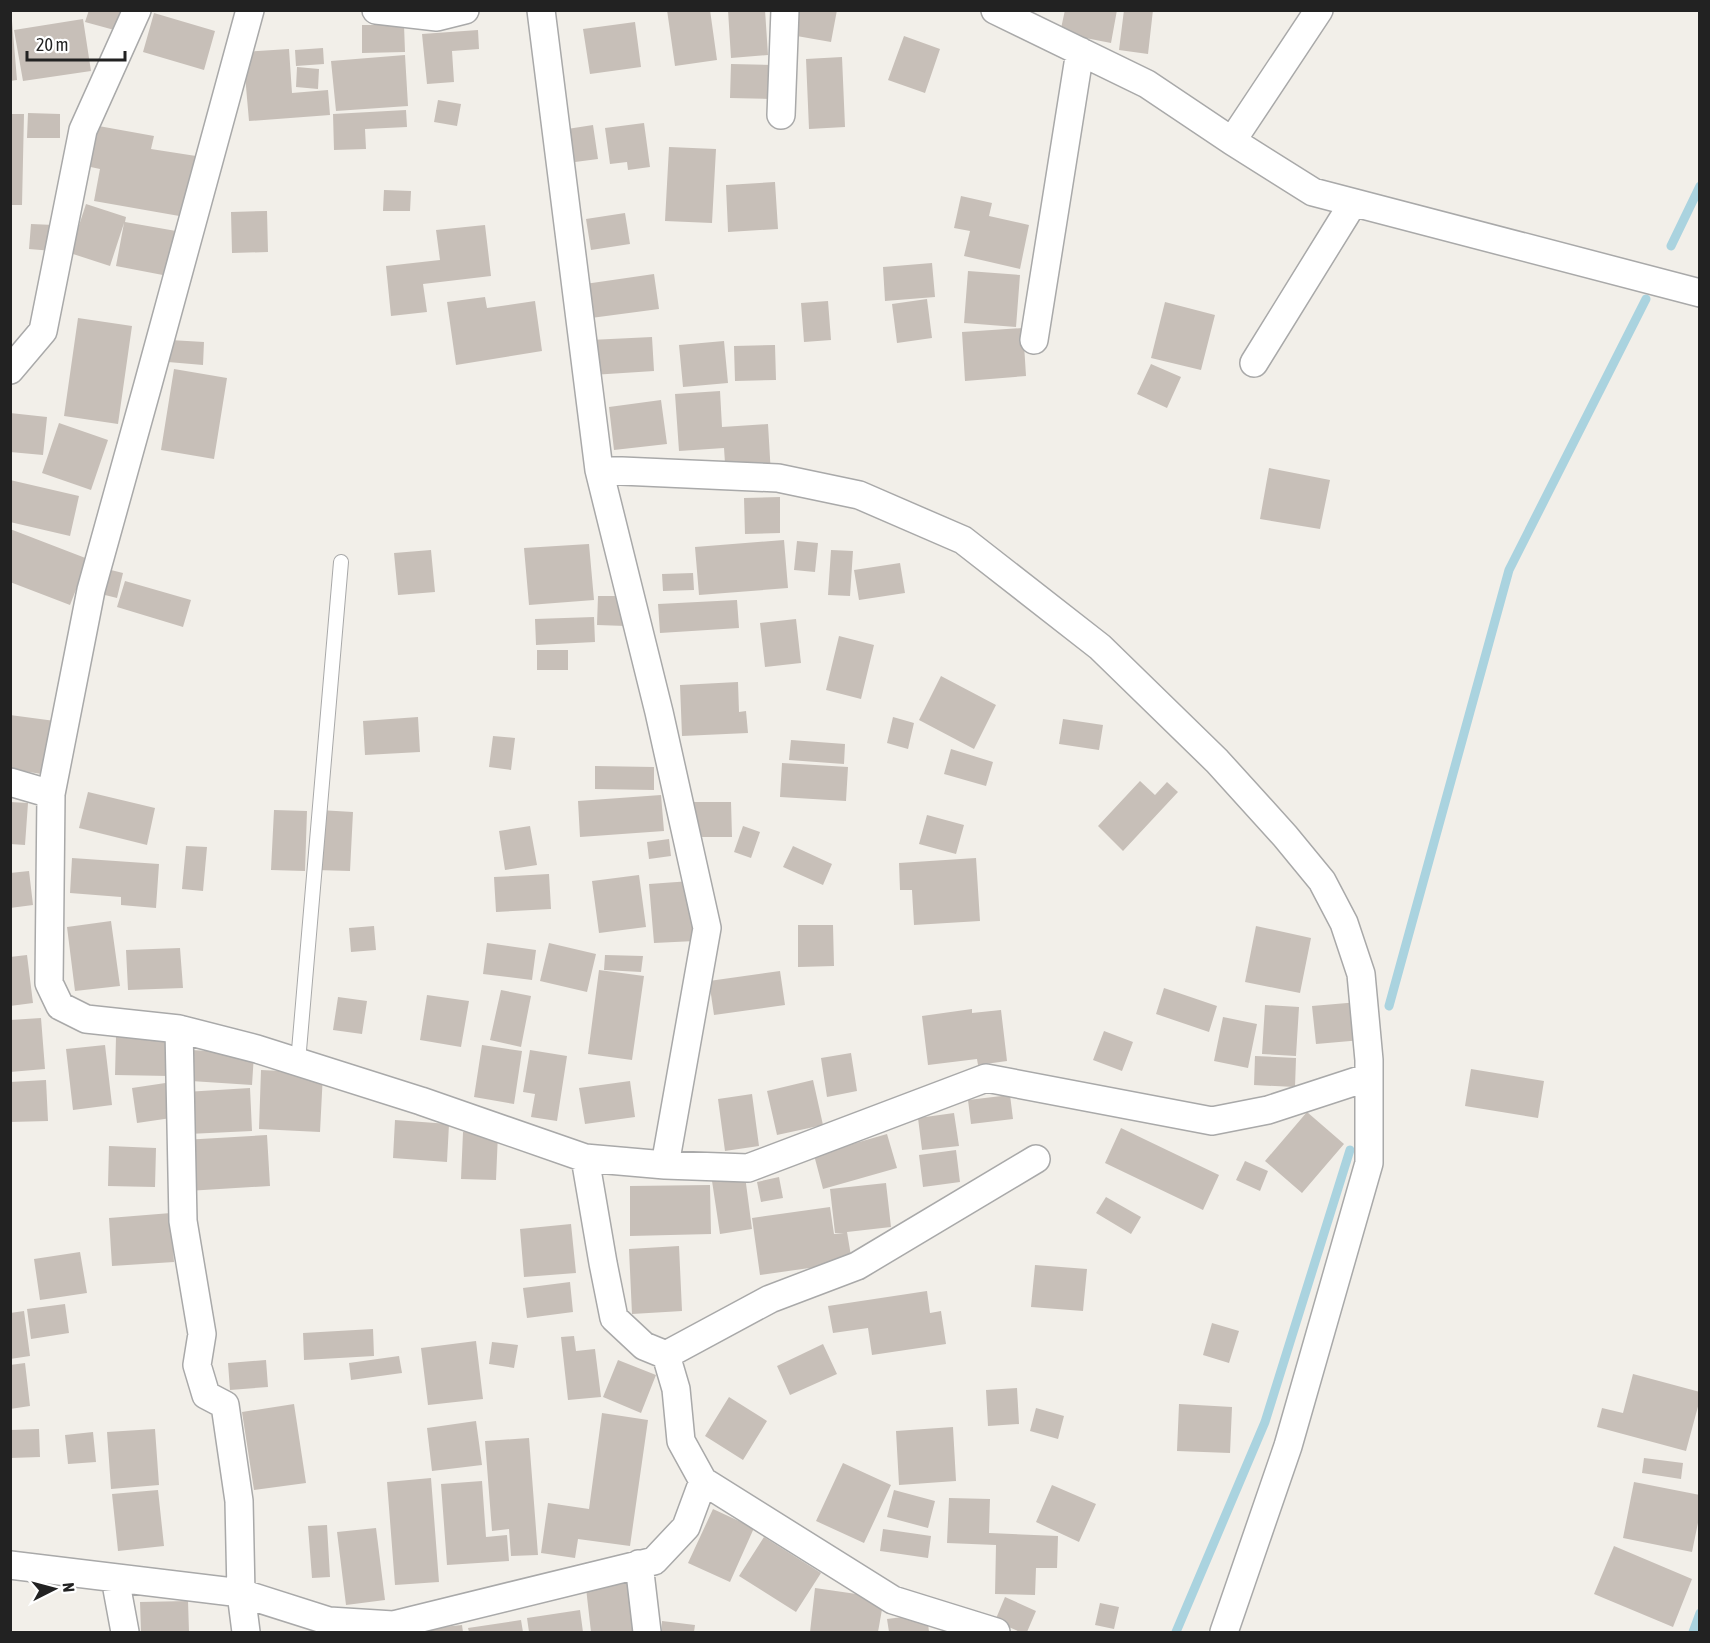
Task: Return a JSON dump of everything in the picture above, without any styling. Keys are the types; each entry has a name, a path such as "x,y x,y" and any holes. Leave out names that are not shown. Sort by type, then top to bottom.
{"street":[{"path":"10,370 43,331 82,130 137,10"},
{"path":"250,10 91,590 51,794 49,983 60,1006 86,1019 179,1029 257,1049 421,1101 585,1158 665,1165 748,1168 986,1078 1212,1120 1268,1110 1369,1077"},
{"path":"376,10 437,17 465,10"},
{"path":"541,10 599,470 659,712 707,928 665,1165"},
{"path":"781,115 785,10"},
{"path":"995,10 1030,18 1080,51 1147,84 1313,192 1700,293"},
{"path":"1232,141 1320,10"},
{"path":"1034,340 1080,51"},
{"path":"1254,363 1353,204"},
{"path":"599,470 778,478 859,495 963,540 1100,647 1217,761 1322,881 1344,923 1361,974 1369,1060 1369,1163 1288,1446 1224,1632"},
{"path":"10,782 51,794"},
{"path":"179,1029 183,1221 202,1334 197,1365 206,1395 225,1405 238,1501 241,1593 246,1632"},
{"path":"585,1158 614,1318 644,1346 666,1355"},
{"path":"666,1355 770,1299 857,1266 1036,1160"},
{"path":"666,1355 676,1389 681,1441 702,1481 893,1600 996,1632"},
{"path":"10,1564 241,1593 329,1621 393,1625 654,1561 686,1527 702,1481"},
{"path":"639,1564 647,1632"},
{"path":"115,1578 125,1632"}],"lane":[{"path":"298,1062 341,562"}],"building":[{"path":"89,10 124,10 118,31 85,22"},
{"path":"667,10 710,10 717,60 675,66"},
{"path":"728,10 765,10 768,55 731,58"},
{"path":"795,10 837,10 831,42 791,35"},
{"path":"1065,10 1117,10 1111,43 1060,33"},
{"path":"1124,10 1153,10 1148,54 1119,50"},
{"path":"154,13 215,31 204,70 143,52"},
{"path":"83,19 91,71 23,81 14,30"},
{"path":"10,21 12,21 17,80 10,81"},
{"path":"635,22 641,67 590,74 583,29"},
{"path":"362,25 404,25 405,52 362,53"},
{"path":"478,30 479,49 452,51 454,82 427,84 422,34"},
{"path":"904,36 940,49 925,93 888,80"},
{"path":"323,48 324,64 296,66 295,50"},
{"path":"289,49 292,93 328,90 330,115 249,121 243,52"},
{"path":"405,55 408,106 336,111 331,61"},
{"path":"842,57 845,127 809,129 806,59"},
{"path":"731,64 775,65 774,99 730,98"},
{"path":"297,67 319,69 318,89 296,87"},
{"path":"438,100 461,104 457,126 434,122"},
{"path":"406,110 407,127 365,129 366,149 334,150 333,114"},
{"path":"28,113 60,114 60,138 27,138"},
{"path":"10,114 24,114 22,205 10,205"},
{"path":"644,123 650,167 628,170 627,162 610,164 605,128"},
{"path":"93,125 154,136 151,149 196,156 185,217 94,201 100,169 86,166"},
{"path":"593,125 598,159 552,165 548,132"},
{"path":"669,147 716,149 712,223 665,221"},
{"path":"775,182 778,229 728,232 726,185"},
{"path":"384,190 411,191 410,211 383,211"},
{"path":"961,196 992,203 989,216 1029,225 1020,269 964,256 970,231 954,228"},
{"path":"86,204 126,217 125,222 176,231 168,276 116,266 124,223 110,266 70,253"},
{"path":"267,211 268,252 232,253 231,212"},
{"path":"625,213 630,244 591,250 586,219"},
{"path":"31,224 54,225 53,251 29,249"},
{"path":"485,225 491,276 423,284 427,312 391,316 386,266 440,260 436,230"},
{"path":"932,263 935,297 885,301 883,267"},
{"path":"968,271 1020,275 1016,327 964,323"},
{"path":"654,274 659,309 591,318 585,284"},
{"path":"485,297 487,308 535,301 542,351 456,365 447,302"},
{"path":"927,299 932,338 897,343 892,304"},
{"path":"828,301 831,340 804,342 801,303"},
{"path":"1165,302 1215,315 1201,370 1151,358"},
{"path":"78,318 132,326 118,424 64,416"},
{"path":"1023,328 1026,376 965,381 962,332"},
{"path":"652,337 654,371 592,375 590,340"},
{"path":"170,340 204,342 203,365 168,362"},
{"path":"724,341 728,383 683,387 679,345"},
{"path":"775,345 776,380 735,381 734,346"},
{"path":"1151,364 1181,377 1167,408 1137,394"},
{"path":"174,369 227,378 214,459 161,450"},
{"path":"720,391 722,427 768,424 771,475 726,478 724,448 679,451 675,394"},
{"path":"661,400 667,444 614,450 609,407"},
{"path":"10,413 47,417 43,455 10,452"},
{"path":"59,423 108,440 91,490 42,473"},
{"path":"1269,468 1330,480 1320,529 1260,519"},
{"path":"10,480 79,496 70,536 10,522"},
{"path":"780,497 780,533 745,534 744,498"},
{"path":"10,529 88,559 70,605 10,582"},
{"path":"784,540 788,588 699,595 695,547"},
{"path":"797,541 818,543 815,572 794,570"},
{"path":"589,544 594,600 529,605 524,548"},
{"path":"431,550 435,592 398,595 394,553"},
{"path":"831,550 853,551 850,596 828,595"},
{"path":"900,563 905,593 859,600 854,570"},
{"path":"103,568 123,573 117,598 97,593"},
{"path":"693,573 694,590 663,591 662,574"},
{"path":"125,581 191,600 183,627 117,607"},
{"path":"598,596 626,596 626,626 597,625"},
{"path":"737,600 739,628 660,633 658,604"},
{"path":"594,617 595,642 536,645 535,619"},
{"path":"796,619 801,663 765,667 760,623"},
{"path":"839,636 874,645 861,699 826,690"},
{"path":"537,650 568,650 568,670 537,670"},
{"path":"941,676 996,705 974,749 919,720"},
{"path":"738,682 739,712 746,711 748,733 682,736 680,685"},
{"path":"10,715 55,721 48,775 10,769"},
{"path":"418,717 420,752 365,755 363,721"},
{"path":"893,717 914,723 908,749 887,743"},
{"path":"1063,719 1103,725 1099,750 1059,744"},
{"path":"493,736 515,738 511,770 489,767"},
{"path":"791,740 845,744 844,764 789,760"},
{"path":"951,749 993,762 986,786 944,774"},
{"path":"782,763 848,767 846,801 780,797"},
{"path":"595,766 654,767 654,790 595,789"},
{"path":"1140,781 1155,795 1167,782 1178,792 1123,851 1098,826"},
{"path":"88,792 155,808 147,845 79,828"},
{"path":"661,795 664,831 580,837 578,801"},
{"path":"10,802 28,803 25,845 10,844"},
{"path":"694,802 731,802 732,837 694,837"},
{"path":"274,810 307,811 305,871 271,870"},
{"path":"319,810 353,812 350,871 316,870"},
{"path":"927,815 964,825 956,854 919,844"},
{"path":"530,826 537,865 505,870 499,831"},
{"path":"743,826 760,832 751,858 734,852"},
{"path":"669,839 671,856 649,859 647,842"},
{"path":"186,846 207,847 203,891 182,889"},
{"path":"793,846 832,864 823,885 783,867"},
{"path":"72,858 159,864 156,908 121,905 121,897 70,893"},
{"path":"976,858 980,921 914,925 912,890 900,890 899,863"},
{"path":"29,871 33,905 10,908 10,873"},
{"path":"549,874 551,909 496,912 494,877"},
{"path":"639,875 646,927 599,933 592,881"},
{"path":"691,881 695,941 654,943 649,884"},
{"path":"111,921 120,986 75,991 67,927"},
{"path":"798,925 833,925 834,966 798,967"},
{"path":"374,926 376,950 351,952 349,928"},
{"path":"1256,926 1311,938 1300,993 1245,982"},
{"path":"487,943 536,950 532,980 483,974"},
{"path":"549,943 596,954 587,992 540,981"},
{"path":"180,948 183,988 128,990 126,950"},
{"path":"27,955 33,1003 10,1006 10,957"},
{"path":"605,955 643,956 641,972 604,970"},
{"path":"599,970 644,976 632,1060 588,1054"},
{"path":"780,971 785,1005 714,1015 709,981"},
{"path":"1164,988 1217,1006 1209,1032 1156,1014"},
{"path":"501,990 531,996 521,1047 490,1040"},
{"path":"427,995 469,1001 461,1047 420,1040"},
{"path":"338,997 367,1001 362,1034 333,1030"},
{"path":"1359,1002 1362,1040 1316,1044 1312,1006"},
{"path":"1265,1005 1299,1007 1296,1056 1262,1054"},
{"path":"972,1009 972,1013 1001,1010 1007,1061 978,1065 977,1059 928,1065 922,1016"},
{"path":"1223,1017 1257,1024 1248,1068 1214,1061"},
{"path":"41,1018 45,1069 10,1072 10,1020"},
{"path":"1104,1031 1133,1042 1122,1071 1093,1060"},
{"path":"116,1037 169,1038 169,1076 115,1075"},
{"path":"105,1045 112,1105 73,1110 66,1049"},
{"path":"482,1045 522,1051 514,1104 474,1097"},
{"path":"192,1050 254,1054 252,1085 191,1081"},
{"path":"530,1050 567,1056 557,1121 531,1117 535,1094 523,1092"},
{"path":"851,1053 857,1091 827,1097 821,1058"},
{"path":"1255,1056 1296,1058 1295,1087 1254,1085"},
{"path":"1471,1069 1544,1081 1538,1118 1465,1106"},
{"path":"261,1070 323,1073 320,1132 259,1129"},
{"path":"46,1080 48,1121 10,1122 10,1082"},
{"path":"813,1080 823,1125 777,1135 767,1091"},
{"path":"630,1081 635,1117 585,1124 579,1088"},
{"path":"172,1082 178,1117 137,1123 132,1088"},
{"path":"250,1088 252,1131 188,1134 185,1092"},
{"path":"752,1094 759,1146 725,1151 718,1099"},
{"path":"1010,1095 1013,1119 971,1124 968,1100"},
{"path":"1307,1112 1344,1144 1302,1193 1265,1161"},
{"path":"954,1113 959,1146 922,1150 918,1118"},
{"path":"395,1120 449,1124 447,1162 393,1158"},
{"path":"1121,1128 1219,1175 1203,1210 1105,1163"},
{"path":"463,1132 498,1133 496,1180 461,1179"},
{"path":"887,1134 897,1168 823,1189 814,1155"},
{"path":"267,1135 270,1186 187,1191 183,1140"},
{"path":"109,1146 156,1148 155,1187 108,1186"},
{"path":"956,1150 960,1182 923,1187 919,1155"},
{"path":"1245,1161 1268,1171 1260,1191 1236,1180"},
{"path":"745,1176 752,1229 720,1234 712,1181"},
{"path":"779,1177 783,1198 761,1202 757,1182"},
{"path":"886,1183 891,1227 847,1232 852,1262 760,1275 752,1218 830,1207 834,1234 844,1233 835,1233 830,1189"},
{"path":"710,1185 711,1234 630,1236 630,1186"},
{"path":"1106,1197 1141,1217 1131,1234 1096,1213"},
{"path":"171,1213 174,1262 112,1266 109,1218"},
{"path":"571,1224 576,1273 524,1277 520,1229"},
{"path":"679,1246 682,1311 632,1314 629,1249"},
{"path":"80,1252 87,1293 40,1300 34,1259"},
{"path":"1035,1265 1087,1269 1083,1311 1031,1307"},
{"path":"570,1282 573,1312 527,1318 523,1288"},
{"path":"927,1291 930,1313 941,1311 946,1344 872,1355 868,1328 833,1333 828,1306"},
{"path":"65,1304 69,1333 31,1339 27,1309"},
{"path":"24,1311 30,1356 10,1359 10,1313"},
{"path":"1212,1323 1239,1331 1229,1363 1203,1355"},
{"path":"373,1329 374,1356 304,1360 303,1333"},
{"path":"574,1336 576,1351 595,1349 601,1397 568,1400 561,1337"},
{"path":"476,1341 483,1399 428,1405 421,1348"},
{"path":"492,1342 518,1345 514,1368 489,1364"},
{"path":"823,1344 837,1374 790,1395 777,1366"},
{"path":"399,1356 402,1373 351,1380 349,1363"},
{"path":"266,1360 268,1387 230,1390 228,1363"},
{"path":"618,1360 656,1375 641,1413 603,1397"},
{"path":"25,1363 30,1406 10,1409 10,1365"},
{"path":"1633,1374 1700,1392 1686,1451 1597,1427 1602,1408 1623,1413"},
{"path":"1017,1388 1019,1424 988,1426 986,1390"},
{"path":"729,1397 767,1421 743,1460 705,1436"},
{"path":"294,1404 306,1483 254,1490 242,1412"},
{"path":"1179,1404 1232,1407 1230,1453 1177,1451"},
{"path":"1036,1408 1064,1416 1058,1439 1030,1431"},
{"path":"602,1413 648,1420 630,1546 578,1539 575,1558 541,1553 548,1503 589,1509"},
{"path":"476,1421 482,1465 432,1471 427,1428"},
{"path":"953,1427 956,1481 899,1485 896,1431"},
{"path":"39,1429 40,1457 10,1458 10,1430"},
{"path":"155,1429 159,1485 111,1489 107,1432"},
{"path":"93,1432 96,1462 68,1464 65,1435"},
{"path":"529,1438 538,1555 511,1556 509,1529 492,1531 485,1441"},
{"path":"1644,1458 1683,1463 1681,1479 1642,1473"},
{"path":"843,1463 891,1485 864,1543 816,1521"},
{"path":"431,1478 439,1582 395,1585 387,1482"},
{"path":"482,1481 486,1537 507,1535 509,1561 447,1565 441,1484"},
{"path":"1634,1482 1700,1495 1700,1513 1692,1552 1623,1538"},
{"path":"1052,1485 1096,1504 1079,1542 1036,1522"},
{"path":"158,1490 164,1546 118,1551 112,1494"},
{"path":"894,1490 935,1501 928,1528 887,1517"},
{"path":"949,1498 990,1499 989,1533 1058,1536 1057,1568 1036,1568 1035,1595 995,1594 996,1545 947,1543"},
{"path":"713,1509 754,1528 730,1582 688,1563"},
{"path":"327,1525 330,1577 312,1578 308,1526"},
{"path":"376,1528 385,1600 346,1605 337,1532"},
{"path":"883,1529 931,1536 928,1558 880,1551"},
{"path":"764,1537 821,1573 796,1612 739,1576"},
{"path":"1614,1546 1692,1579 1673,1627 1594,1594"},
{"path":"631,1583 637,1632 591,1632 586,1588"},
{"path":"815,1588 884,1598 878,1632 810,1632"},
{"path":"1005,1597 1036,1611 1027,1632 1020,1632 995,1621"},
{"path":"188,1601 189,1632 141,1632 140,1602"},
{"path":"1100,1603 1119,1607 1114,1629 1095,1625"},
{"path":"580,1610 583,1632 529,1632 527,1618"},
{"path":"927,1614 929,1632 889,1632 887,1619"},
{"path":"521,1620 523,1632 469,1632 468,1628"},
{"path":"662,1621 695,1625 694,1632 661,1632"},
{"path":"462,1625 463,1632 425,1632 424,1629"}],"waterway":[{"path":"1671,246 1700,186"},
{"path":"1389,1006 1509,570 1646,299"},
{"path":"1176,1632 1265,1422 1350,1150"},
{"path":"1693,1632 1700,1613"}]}
